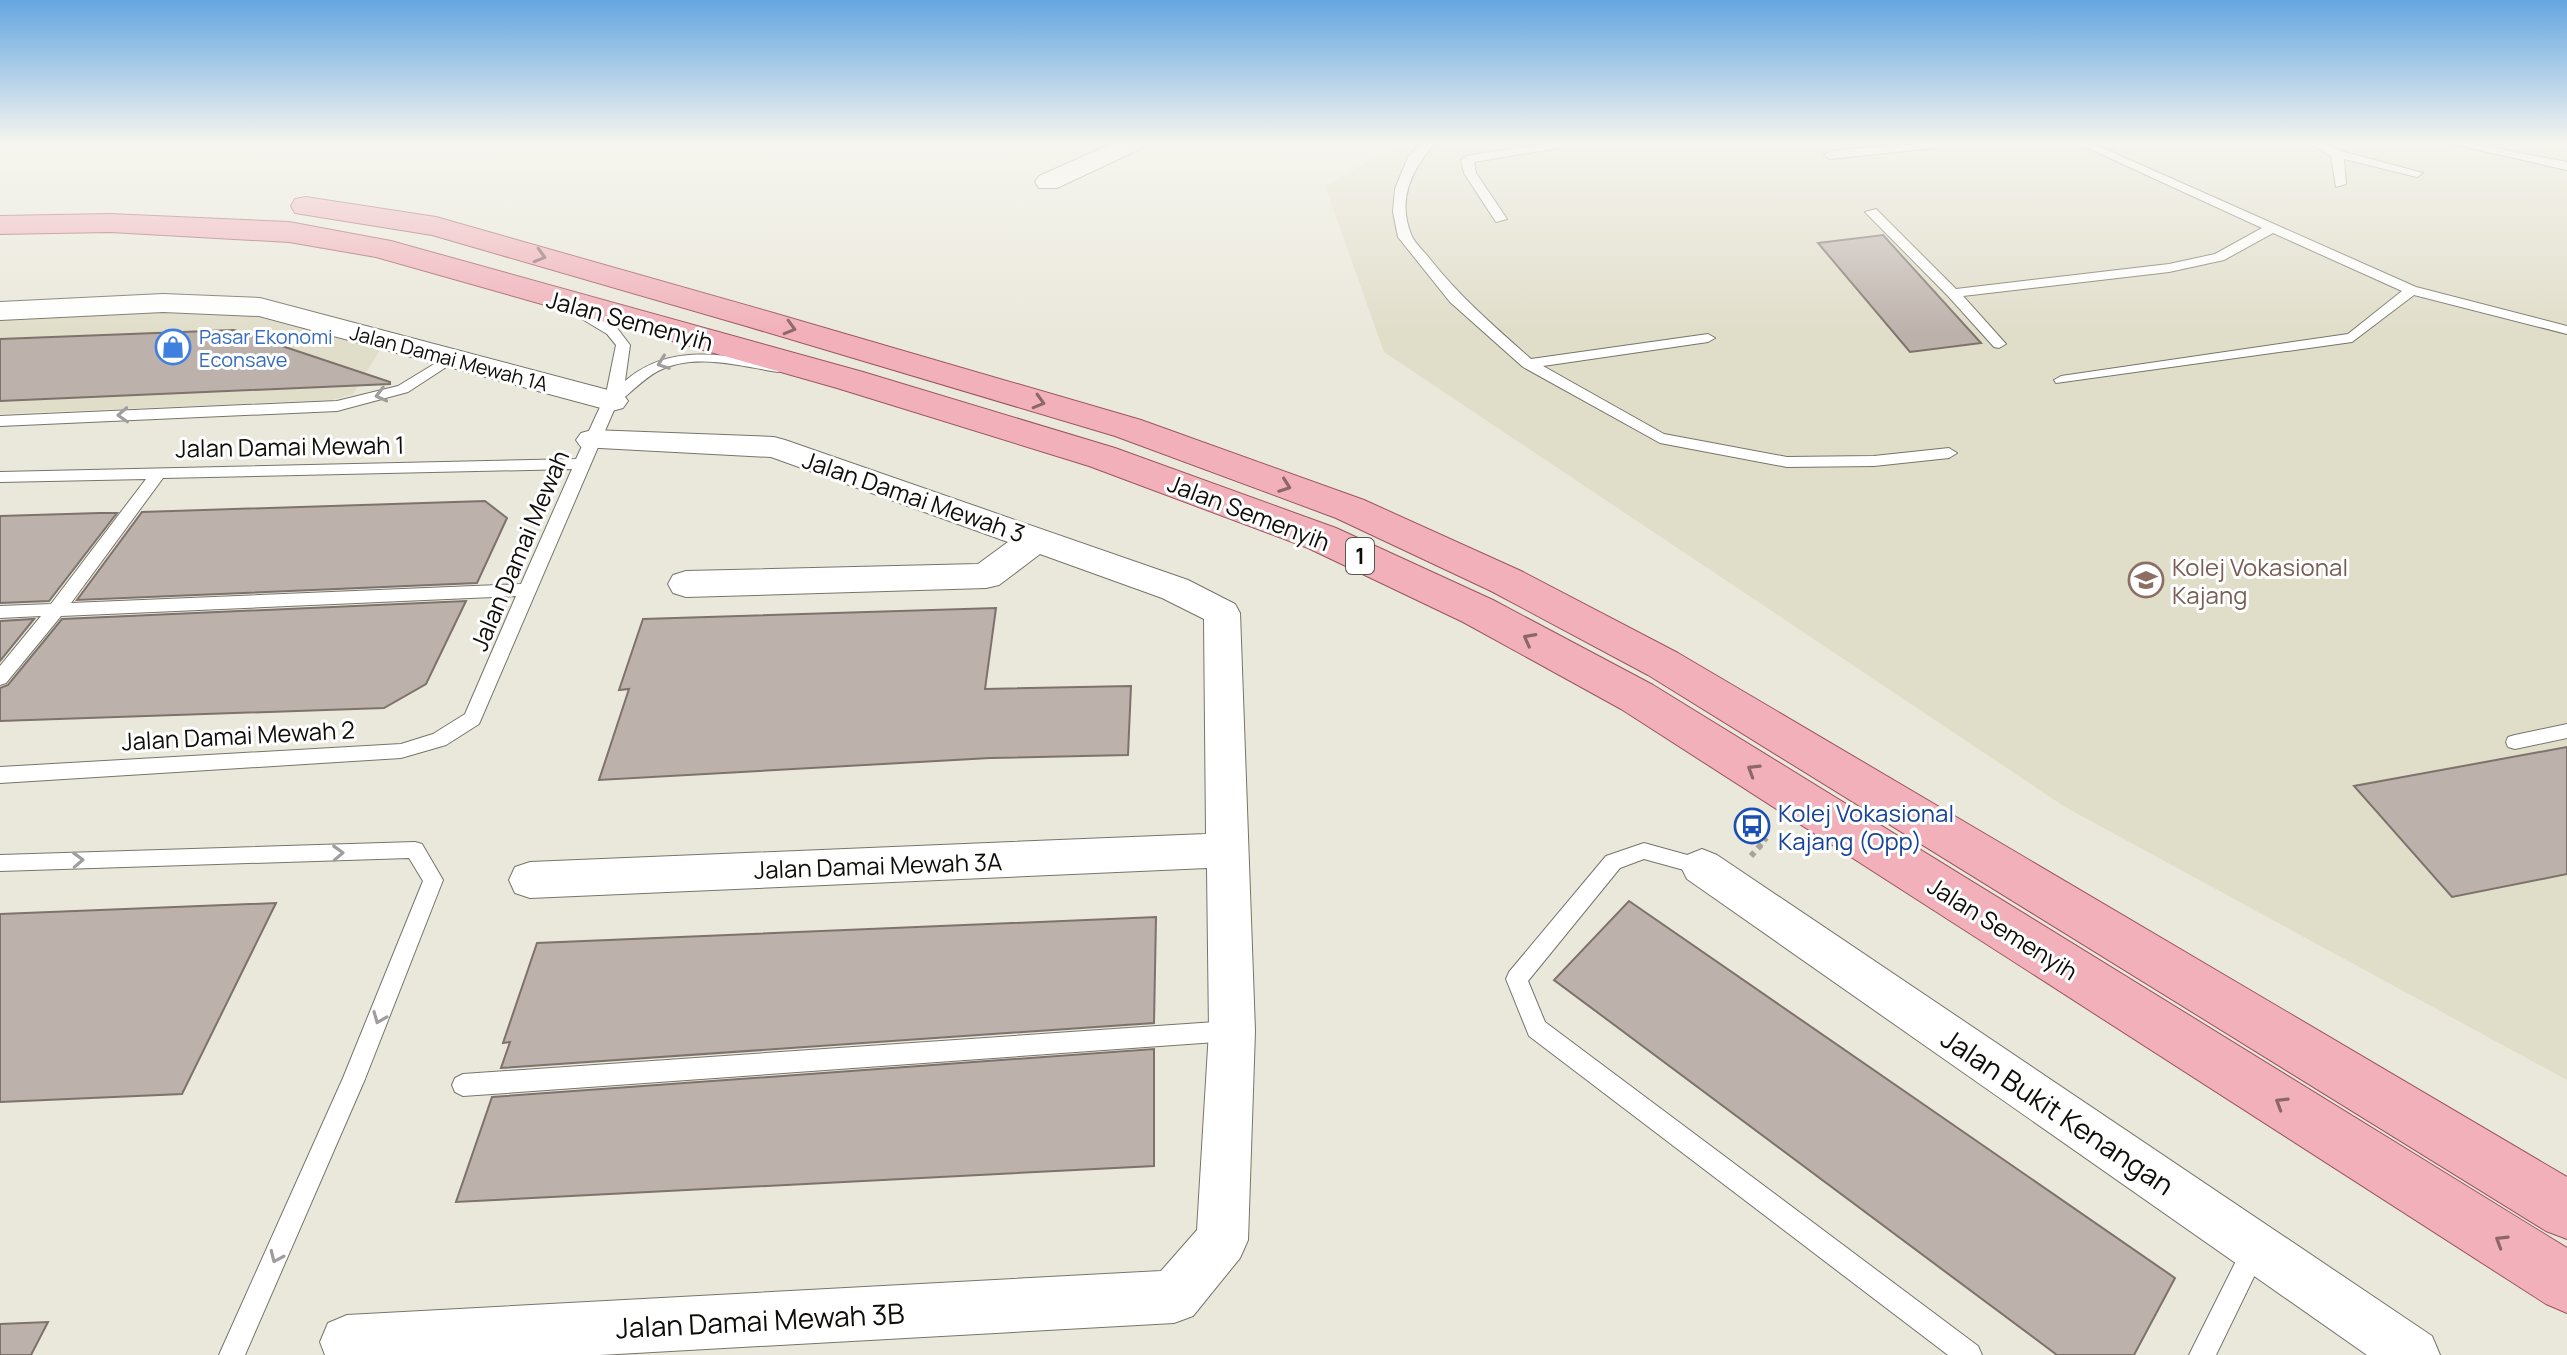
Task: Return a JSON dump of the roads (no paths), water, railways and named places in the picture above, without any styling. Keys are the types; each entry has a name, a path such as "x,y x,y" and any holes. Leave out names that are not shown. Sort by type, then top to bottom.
{"main road":[{"name":"Jalan Semenyih","path":"323,207 436,226 1128,428 1350,509 1506,581 1663,664 2567,1210"},
{"name":"Jalan Semenyih","path":"0,225 110,223 289,232 380,248 850,380 1102,457 1322,538 1478,611 1637,697 2567,1283"}],"street":[{"name":"Jalan Damai Mewah 1A","path":"0,311 214,302 260,307 612,401"},
{"name":"Jalan Damai Mewah 3","path":"587,452 774,447 1175,589 1222,613 1227,850"},
{"path":"686,584 986,576 1036,539"},
{"path":"1227,850 1232,1031"},
{"name":"Jalan Damai Mewah 3A","path":"530,880 1227,850"},
{"name":"Jalan Bukit Kenangan","path":"1702,867 2413,1355"},
{"name":"Jalan Damai Mewah 3B","path":"347,1342 1174,1297 1222,1240 1232,1031"}],"lane":[{"path":"1399,207 1405,237 1455,299 1528,364 1660,438 1787,462 1874,461 1949,453"},
{"path":"1493,207 1501,219"},
{"path":"2226,207 2411,290 2567,330"},
{"path":"1871,212 1953,293 1999,344"},
{"path":"1953,293 2169,268 2219,257 2272,228"},
{"path":"2061,380 2352,338 2411,290"},
{"name":"Jalan Damai Mewah","path":"472,719 612,401 622,370 623,345 612,331 595,319 551,298"},
{"path":"1528,364 1708,338"},
{"name":"Jalan Damai Mewah","path":"612,401 647,369 677,358 728,360 850,380"},
{"path":"0,421 337,406 403,389 449,359"},
{"name":"Jalan Damai Mewah 1","path":"0,477 159,473 587,452"},
{"path":"0,678 56,610 159,473"},
{"path":"0,612 528,590"},
{"name":"Jalan Damai Mewah 2","path":"0,775 401,751 439,740 472,719"},
{"path":"2515,742 2567,731"},
{"path":"0,863 415,850 433,880 354,1079 232,1355"},
{"path":"1702,867 1644,851 1613,862 1517,979 1537,1029 1969,1355"},
{"path":"463,1085 1232,1031"},
{"path":"2202,1355 2257,1248"}],"place":[{"name":"Pasar Ekonomi Econsave","path":"173,347"},
{"name":"Kolej Vokasional Kajang","path":"2146,580"},
{"name":"Kolej Vokasional Kajang (Opp)","path":"1752,826"}]}
